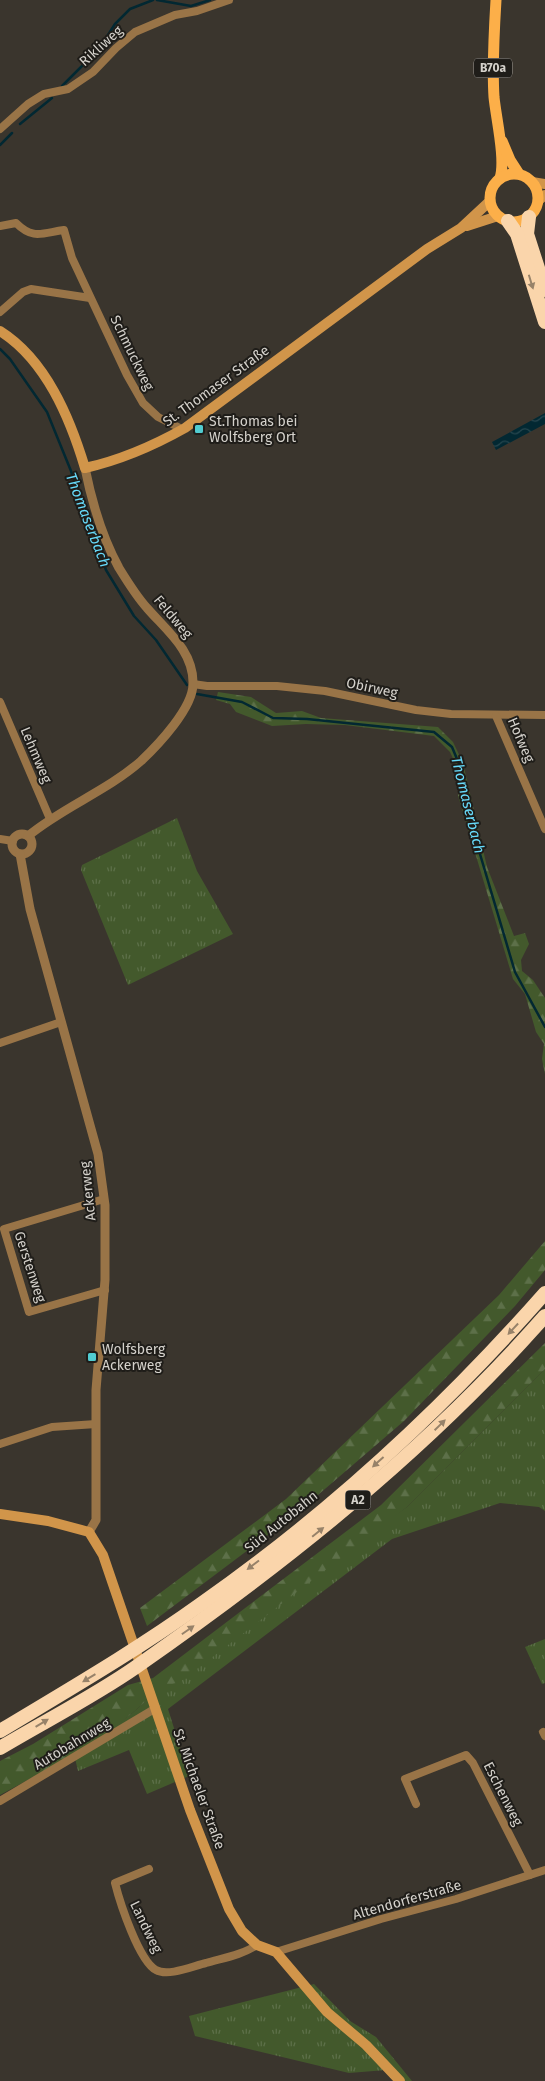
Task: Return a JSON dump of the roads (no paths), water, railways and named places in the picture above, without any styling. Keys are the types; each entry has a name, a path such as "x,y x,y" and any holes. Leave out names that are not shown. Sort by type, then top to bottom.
{"highway":[{"path":"529,217 528,234 545,290"},
{"path":"503,218 517,234 545,322"},
{"name":"Süd Autobahn","path":"0,1731 143,1644 252,1567 354,1484 427,1417 512,1330 545,1293"},
{"name":"A2","path":"0,1748 135,1668 268,1573 362,1497 437,1428 545,1316"}],"main road":[{"name":"B70a","path":"496,0 492,64 500,135"},
{"path":"500,135 510,160 519,174 532,182 545,184"},
{"path":"500,135 502,172 491,191 490,201 503,218 519,221 529,217 541,198 532,182"},
{"path":"500,178 506,175 519,174"},
{"name":"St. Thomaser Straße","path":"85,468 144,450 182,429 427,249 461,228 490,201"},
{"name":"St. Thomaser Straße","path":"461,228 503,218"},
{"path":"0,331 32,359 45,377 72,427 85,468"},
{"path":"0,1514 48,1521 89,1532"},
{"name":"St. Michaeler Straße","path":"89,1532 103,1555 190,1810 230,1909 242,1931 257,1945 276,1952 327,2012 366,2045 400,2081"}],"street":[{"name":"Rikliweg","path":"0,129 28,104 44,94 68,89 93,72 116,48 136,32 175,15 197,11 229,0"},
{"name":"Schmuckweg","path":"0,226 16,223 26,234 64,230 72,258 90,298 143,404 158,417 182,429"},
{"path":"0,312 23,292 31,289 90,298"},
{"name":"Feldweg","path":"85,468 96,514 119,568 146,607 176,638 189,660 193,684"},
{"path":"13,841 19,835 28,836 50,819 106,786 141,761 173,725 190,697 193,684"},
{"name":"Obirweg","path":"193,684 206,686 277,686 325,691 416,710 496,716 545,715"},
{"name":"Lehmweg","path":"0,702 50,819"},
{"name":"Hofweg","path":"496,716 545,829"},
{"path":"13,841 14,849 20,854 27,853 32,848 32,842 28,836"},
{"path":"0,839 13,841"},
{"name":"Ackerweg","path":"20,854 30,909 98,1154 104,1199 104,1290 96,1390 96,1520 89,1532"},
{"path":"0,1043 61,1022"},
{"name":"Gerstenweg","path":"104,1199 4,1229 29,1312 104,1290"},
{"path":"0,1444 52,1426 96,1424"},
{"name":"Autobahnweg","path":"0,1801 156,1708"},
{"name":"Eschenweg","path":"416,1804 405,1779 466,1755 473,1763 530,1875"},
{"name":"Landweg","path":"149,1869 115,1883 126,1921 150,1965 157,1971 169,1971 219,1959 248,1951 257,1945"},
{"name":"Altendorferstraße","path":"276,1952 545,1870"}],"water":[{"path":"545,413 545,424 496,450 492,442"}],"waterway":[{"name":"Thomaserbach","path":"62,86 99,49 115,24 130,9 153,0"},
{"name":"Thomaserbach","path":"157,0 191,6 210,0"},
{"name":"Thomaserbach","path":"20,124 52,98"},
{"name":"Thomaserbach","path":"0,145 12,133"},
{"name":"Thomaserbach","path":"0,349 10,359 47,412 71,471 106,570 134,616 156,640 187,685"},
{"name":"Thomaserbach","path":"197,694 242,702 273,718 307,719 434,732 452,747 462,771 469,817 515,972 545,1027"}],"place":[{"name":"St.Thomas bei Wolfsberg Ort","path":"199,429"},
{"name":"Wolfsberg Ackerweg","path":"92,1357"}]}
